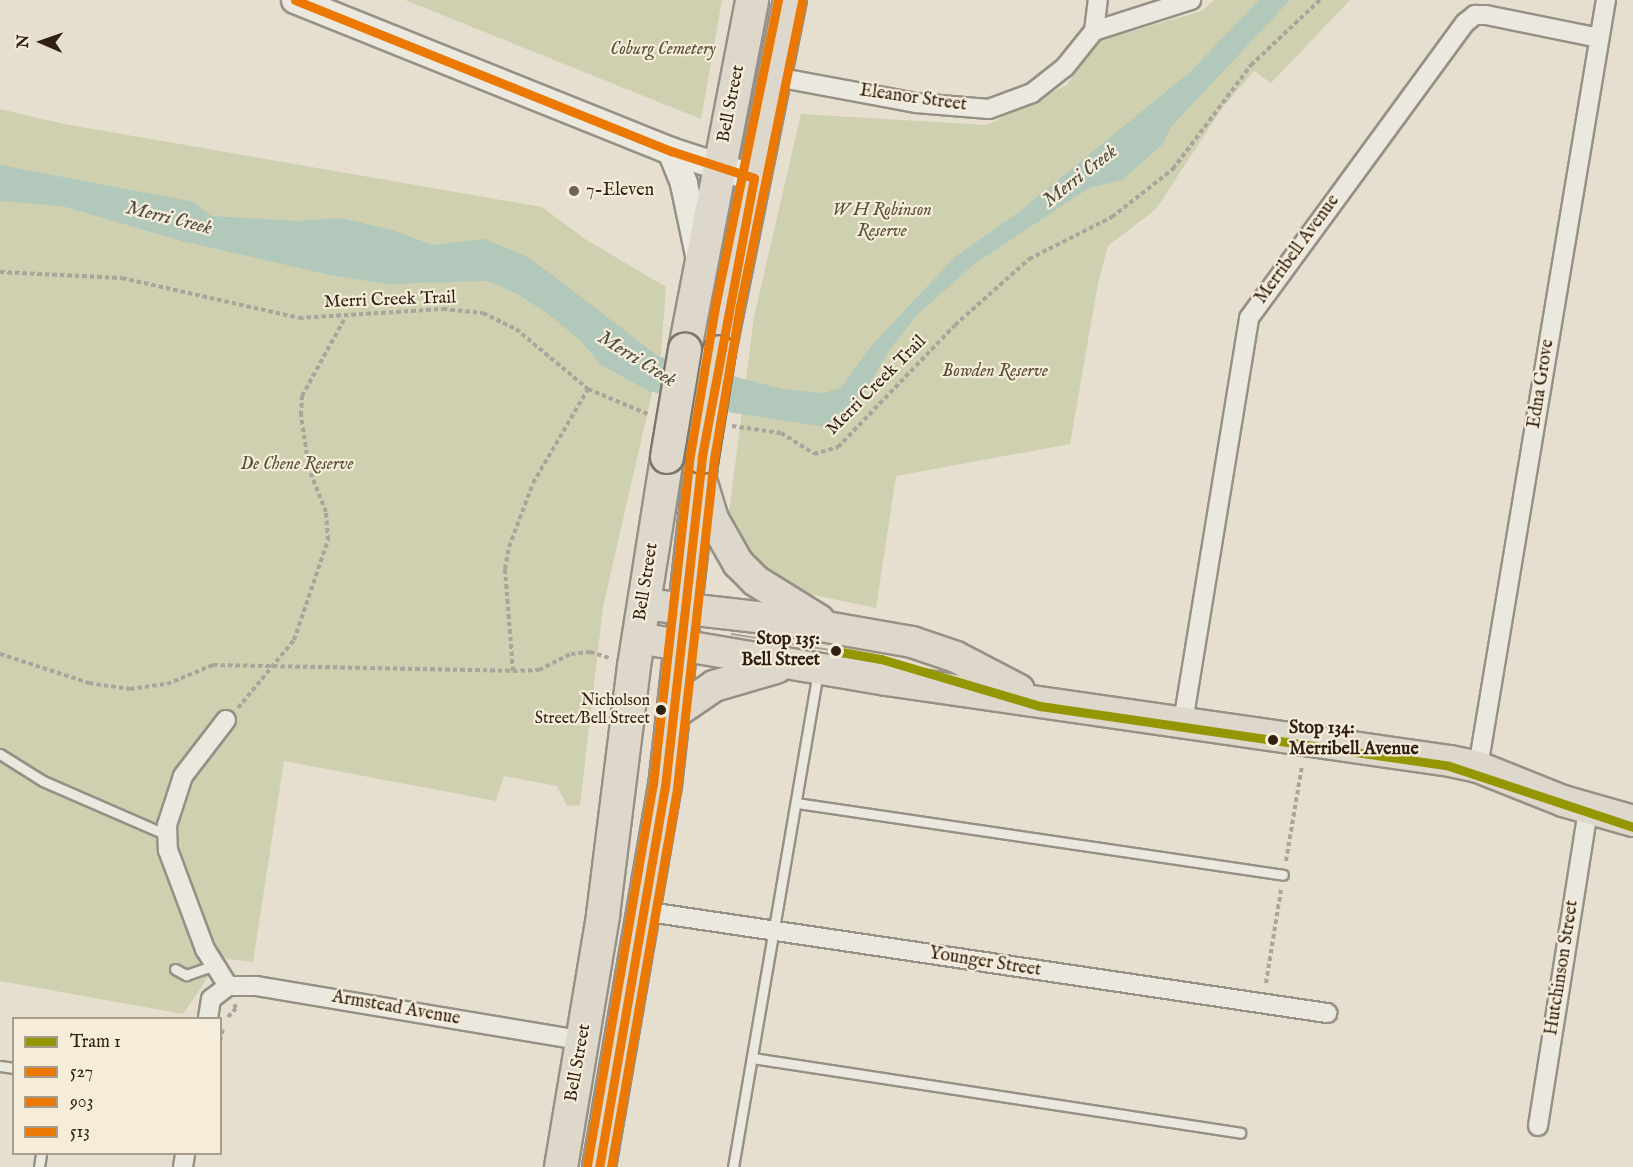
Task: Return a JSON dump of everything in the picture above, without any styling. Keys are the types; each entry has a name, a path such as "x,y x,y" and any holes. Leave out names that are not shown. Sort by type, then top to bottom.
{"highway":[{"name":"Bell Street","path":"561,1167 584,1041 636,652 666,457 700,265 752,0"},
{"name":"Bell Street","path":"603,1166 642,911 665,786 701,465 720,352 790,0"},
{"path":"620,782 665,786"}],"main road":[{"path":"295,0 671,151 754,178"},
{"path":"671,151 684,184 700,265"},
{"path":"701,465 713,519 738,563 776,595 804,608 829,627"},
{"path":"643,604 829,627 932,647 1011,687 1050,701"},
{"path":"636,652 681,646 818,670 1050,701 1478,767 1588,809 1633,822"},
{"path":"675,712 714,686 788,664"}],"street":[{"path":"1098,0 1094,31 1191,0"},
{"name":"Edna Grove","path":"1478,767 1605,0"},
{"name":"Merribell Avenue","path":"1183,722 1249,318 1465,23 1475,15 1486,15 1599,38"},
{"name":"Eleanor Street","path":"776,77 916,103 989,109 1032,93 1065,67 1094,31"},
{"path":"208,1017 211,999 228,986 205,949 168,850 167,835 170,808 183,776 226,720"},
{"name":"Hutchinson Street","path":"1538,1126 1588,809"},
{"name":"Younger Street","path":"642,911 1327,1012"},
{"name":"Armstead Avenue","path":"228,986 256,986 584,1041"}],"lane":[{"path":"733,1167 818,670"},
{"path":"0,754 43,782 167,835"},
{"path":"797,802 1283,875"},
{"path":"175,969 186,975 215,965"},
{"path":"752,1059 1240,1133"}],"path":[{"name":"Merri Creek Trail","path":"730,426 781,433 814,454 838,447 955,325 1029,259 1112,217 1173,169 1251,65 1320,0"},
{"name":"Merri Creek Trail","path":"0,272 122,278 299,318 345,318 443,309 483,313 516,328 588,389 656,416"},
{"path":"226,720 286,652 299,629 328,540 326,512 309,470 301,416 302,396 345,318"},
{"path":"513,671 505,569 509,547 534,483 588,389"},
{"path":"0,654 89,683 130,689 167,684 213,665 270,668 513,671 539,670 571,654 636,652"}],"green space":[{"name":"Coburg Cemetery","path":"405,0 722,0 701,119"},
{"path":"1214,0 1350,0 1271,83 1254,71 1223,107 1156,209 1108,246 1098,283 1070,444 896,476 876,608 809,594 771,574 749,550 729,512 754,317 801,114 987,125 1067,85 1095,42 1202,11"},
{"name":"De Chene Reserve","path":"0,109 64,124 542,207 585,239 666,287 661,354 603,607 580,805 567,806 557,786 504,776 496,801 284,761 253,962 221,958 183,1014 0,981"}],"water":[{"name":"Merri Creek","path":"1259,0 1290,0 1170,128 1163,144 1122,180 1089,188 974,264 916,316 890,349 850,416 826,427 734,413 649,391 601,365 580,340 548,314 516,293 487,281 387,284 330,275 182,241 62,206 0,201 0,165 194,202 212,216 298,221 341,218 392,230 433,245 485,239 527,257 658,356 782,389 823,393 841,388 871,346 955,257 1019,212 1191,71"}],"tram line":[{"path":"732,634 836,651"},
{"name":"1","path":"836,651 881,659 1040,706 1449,766 1633,827"}],"transit line":[{"name":"527","path":"295,0 671,151 754,178 702,457 665,786 599,1167"},
{"name":"513","path":"587,1165 653,784 690,455 716,302 778,0"},
{"name":"903","path":"611,1167 677,788 714,459 740,306 802,2"}],"place":[{"name":"7-Eleven","path":"574,191"},
{"name":"Stop 135: Bell Street","path":"836,651"},
{"name":"Nicholson Street/Bell Street","path":"661,710"},
{"name":"Stop 134: Merribell Avenue","path":"1273,740"}],"park label":[{"name":"W H Robinson Reserve","path":"882,222"},
{"name":"Bowden Reserve","path":"995,372"}]}
